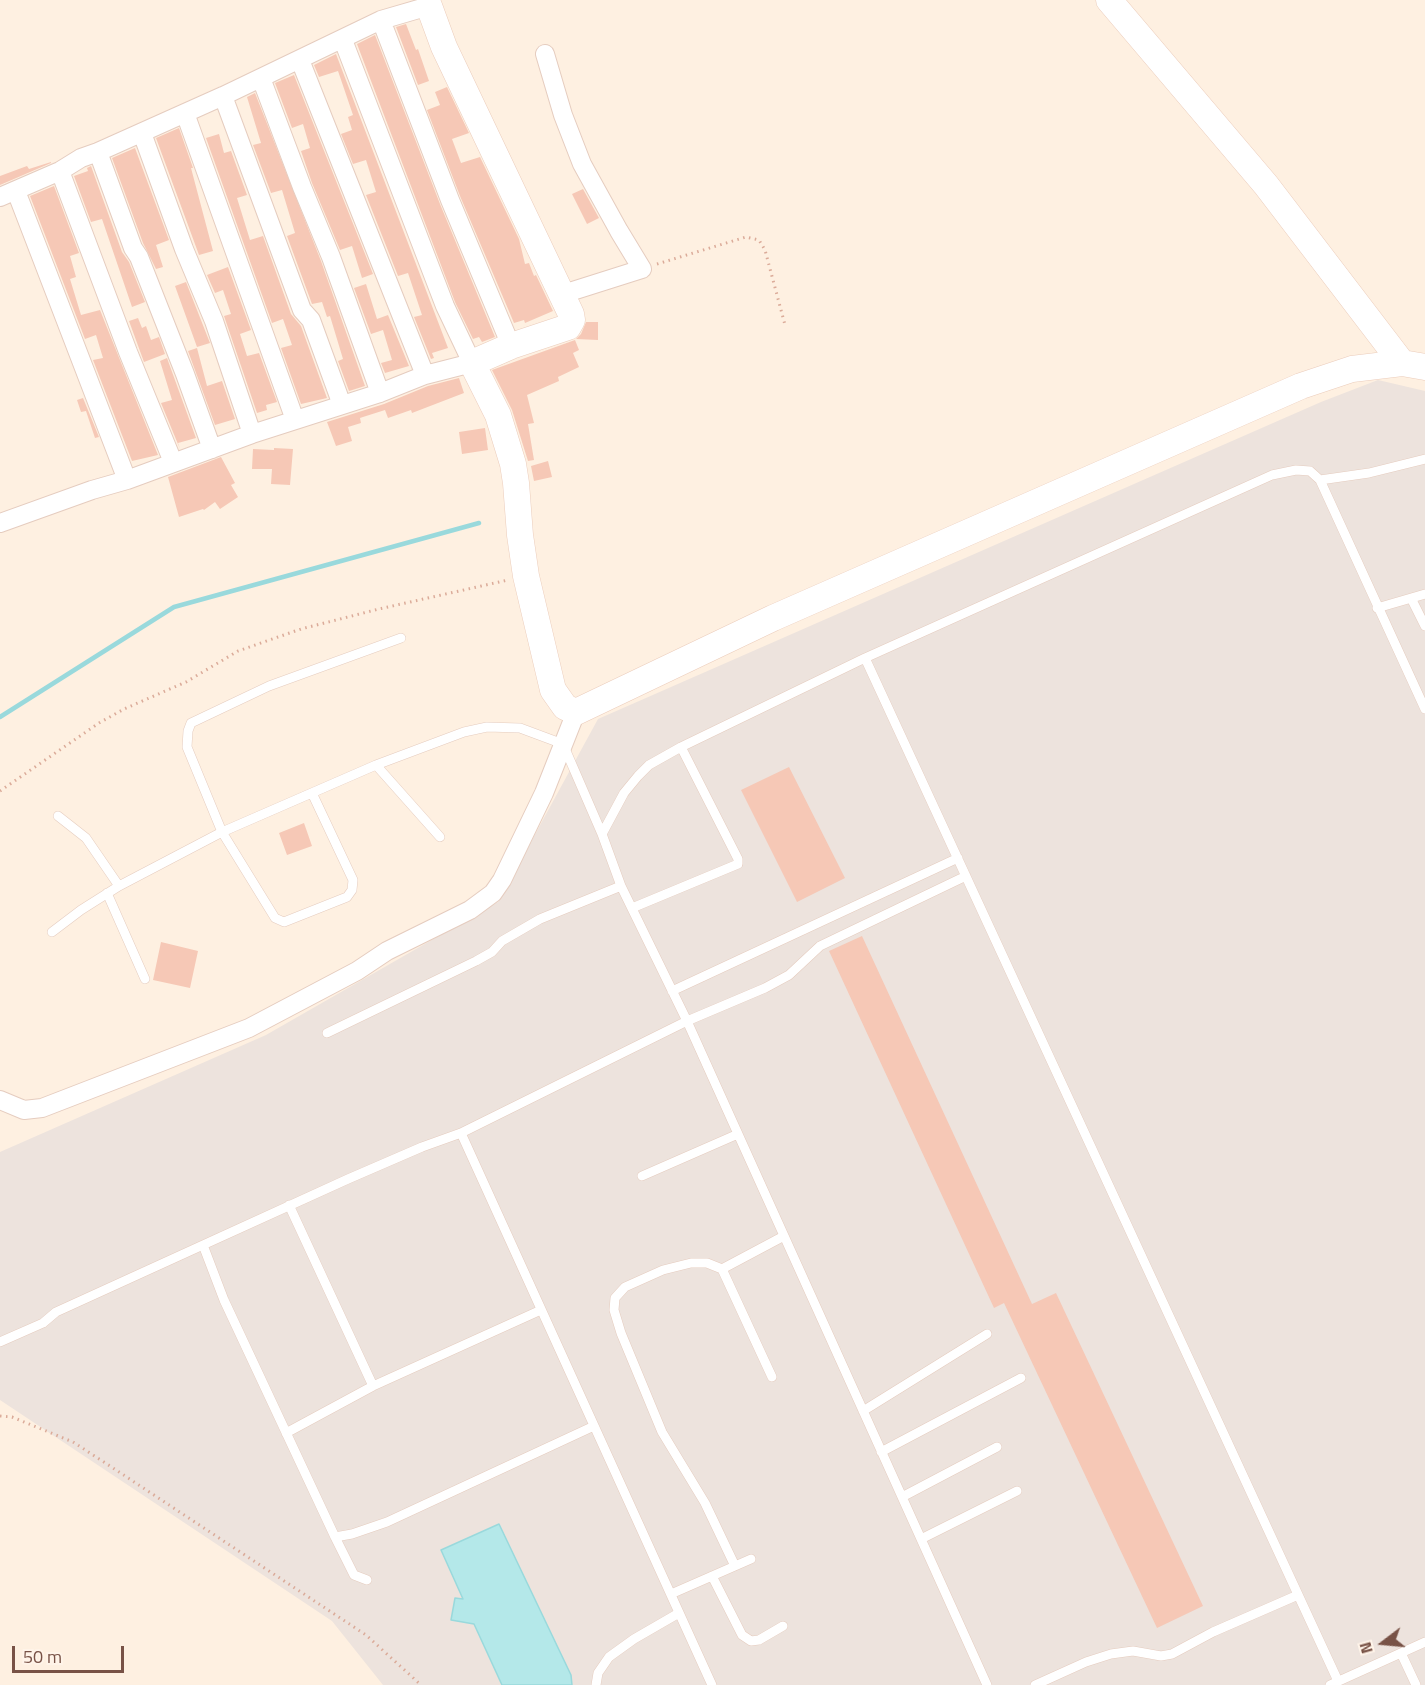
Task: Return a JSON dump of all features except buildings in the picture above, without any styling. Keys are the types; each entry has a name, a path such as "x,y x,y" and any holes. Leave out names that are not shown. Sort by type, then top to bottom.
{"street":[{"path":"1109,0 1266,185 1414,365"},
{"path":"0,523 127,480 252,434 380,393 425,375 472,363 511,346 568,327 572,320 563,294 444,46 429,3 381,20 223,96 81,158 60,171 8,194 127,480"},
{"path":"381,20 450,200 511,346"},
{"path":"343,40 445,306 498,415 513,464 523,556 553,690 565,707 576,712"},
{"path":"545,54 563,115 582,164 642,269 563,294"},
{"path":"300,60 425,375"},
{"path":"261,78 302,187 332,257 380,393"},
{"path":"223,96 302,310 311,320 342,405"},
{"path":"185,113 295,420"},
{"path":"142,133 184,249 214,321 252,434"},
{"path":"99,152 133,248 139,257 185,374 212,449"},
{"path":"60,171 128,352 173,462"},
{"path":"0,1100 24,1110 42,1108 249,1028 357,971 387,951 470,910 493,893 502,880 544,793 576,712 773,618 1301,386 1352,369 1414,365"}],"lane":[{"path":"1320,480 1369,473 1425,459"},
{"path":"602,834 624,793 638,776 649,765 681,747 865,658 1272,475 1296,470 1310,471 1320,480 1425,709"},
{"path":"1377,608 1425,594"},
{"path":"1411,598 1425,626"},
{"path":"312,793 353,880 352,890 347,897 284,922 275,918 222,832 187,747 191,723 269,686 401,638"},
{"path":"865,658 1298,1595 1334,1683 1425,1642"},
{"path":"52,932 107,893 222,832 376,765 464,732 487,727 520,728 563,744 602,834 621,886 687,1021 987,1685"},
{"path":"632,908 738,864 738,859 681,747"},
{"path":"376,765 440,837"},
{"path":"58,816 86,838 119,886"},
{"path":"672,991 958,858"},
{"path":"0,1342 43,1323 56,1312 289,1205 422,1147 461,1133 687,1021 765,988 789,975 820,946 966,876"},
{"path":"327,1033 476,961 492,952 502,941 540,919 621,886"},
{"path":"107,893 145,979"},
{"path":"461,1133 712,1685"},
{"path":"642,1176 738,1134"},
{"path":"289,1205 373,1386"},
{"path":"722,1269 784,1236"},
{"path":"203,1245 224,1300 335,1537 354,1575 367,1580"},
{"path":"735,1566 705,1503 662,1432 639,1382 614,1311 615,1298 625,1287 663,1270 692,1263 707,1263 722,1269 772,1377"},
{"path":"286,1433 373,1386 542,1310"},
{"path":"863,1411 987,1334"},
{"path":"881,1452 1022,1378"},
{"path":"335,1537 352,1534 387,1522 594,1426"},
{"path":"902,1497 997,1447"},
{"path":"921,1539 1017,1491"},
{"path":"671,1594 752,1559"},
{"path":"712,1576 742,1635 751,1641 759,1640 783,1626"},
{"path":"1035,1685 1086,1662 1111,1654 1133,1651 1161,1656 1172,1654 1213,1632 1298,1595"},
{"path":"596,1685 598,1673 609,1658 634,1639 679,1613"},
{"path":"1401,1653 1416,1685"}],"path":[{"path":"642,269 746,237 759,240 765,250 785,325"},
{"path":"0,791 116,713 186,682 238,651 301,629 379,609 523,556"},
{"path":"0,1416 12,1417 73,1442 366,1635 421,1685"}],"shaded area":[{"path":"1378,380 1425,391 1425,1685 572,1685 571,1675 463,1600 502,1685 383,1685 332,1621 0,1400 0,1152 266,1035 498,902 598,719 1321,402"}],"water":[{"path":"499,1524 571,1675 572,1685 502,1685 474,1624 451,1620 455,1598 463,1599 441,1550"}],"waterway":[{"path":"0,717 174,607 479,523"}]}
